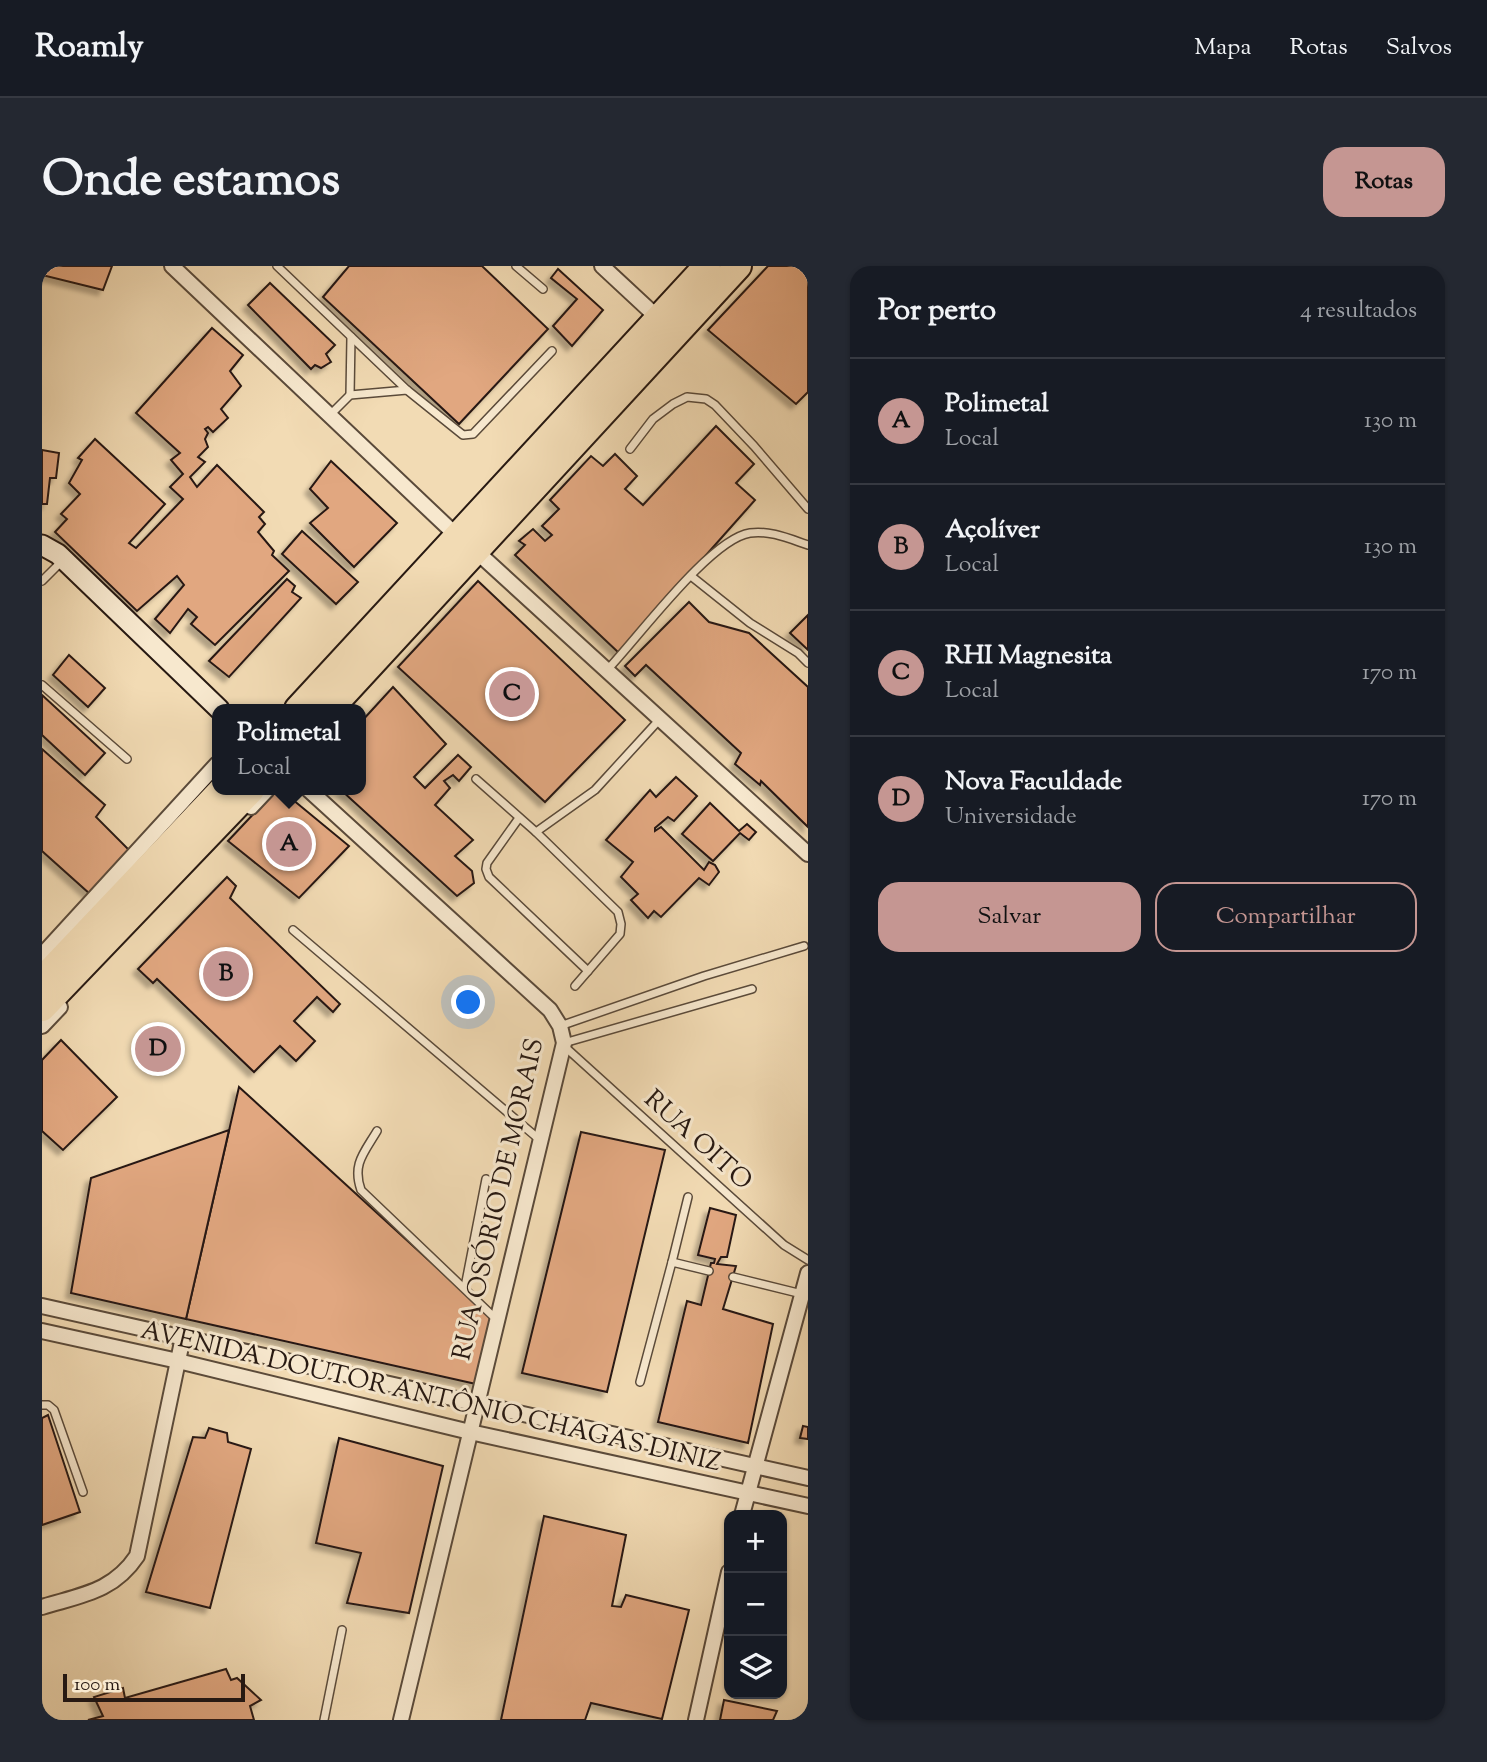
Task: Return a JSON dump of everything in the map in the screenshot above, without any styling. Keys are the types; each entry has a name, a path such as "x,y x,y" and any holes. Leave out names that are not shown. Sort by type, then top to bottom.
{"highway":[{"path":"334,704 466,543 707,266"},
{"path":"303,704 466,543 738,266"},
{"path":"42,979 217,795"},
{"path":"42,1008 246,795"}],"street":[{"path":"172,266 466,543 808,854"},
{"path":"603,266 659,319"},
{"path":"42,545 63,559 214,704"},
{"path":"42,956 212,769"},
{"path":"42,1026 262,795"},
{"name":"RUA OSÓRIO DE MORAIS","path":"314,795 550,1010 559,1026 564,1044 401,1720"},
{"path":"743,1510 808,1273"},
{"name":"AVENIDA DOUTOR ANTÔNIO CHAGAS DINIZ","path":"42,1306 808,1478"},
{"name":"AVENIDA DOUTOR ANTÔNIO CHAGAS DINIZ","path":"42,1331 470,1432 808,1506"},
{"path":"42,1608 107,1586 126,1573 137,1556 183,1337"},
{"path":"696,1720 729,1573"}],"lane":[{"path":"277,266 407,390 463,435 473,433 552,351"},
{"path":"516,266 543,289"},
{"path":"350,395 351,337"},
{"path":"330,415 350,395 407,390"},
{"path":"630,449 653,419 673,404 687,397 706,400 715,405 754,446 808,509"},
{"path":"606,670 707,558 731,540 750,533 774,534 808,545"},
{"path":"42,581 63,559"},
{"path":"691,576 750,623 798,653 808,663"},
{"path":"42,685 127,759"},
{"path":"536,832 595,790 660,719"},
{"path":"476,779 536,832 618,912 620,934 575,986"},
{"path":"519,818 487,863 489,877 588,971"},
{"path":"293,930 541,1140"},
{"path":"559,1026 704,976 804,946"},
{"path":"564,1044 752,989"},
{"name":"RUA OITO","path":"564,1044 784,1245 808,1260"},
{"path":"377,1131 357,1166 356,1177 361,1190 497,1320"},
{"path":"465,1287 486,1180"},
{"path":"640,1382 688,1197"},
{"path":"672,1262 709,1271"},
{"path":"733,1277 802,1294"},
{"path":"42,1405 48,1405 54,1410 83,1492"},
{"path":"324,1720 342,1630"}],"building":[{"path":"42,266 112,266 103,290 42,275"},
{"path":"349,266 482,266 548,329 459,424 323,297"},
{"path":"768,266 808,266 808,392 796,404 708,330"},
{"path":"558,269 603,310 572,346 553,326 577,299 551,278"},
{"path":"270,283 335,345 326,354 331,362 321,368 315,365 311,369 248,305"},
{"path":"212,328 243,355 230,371 241,386 221,409 228,418 213,432 208,427 205,429 208,433 205,439 208,447 198,457 205,462 190,477 197,487 217,465 264,512 259,517 265,524 258,532 274,551 272,555 289,571 215,645 191,624 197,617 188,609 170,633 155,619 184,585 177,576 137,611 55,532 67,519 61,514 80,494 69,483 82,460 78,458 95,439 165,504 129,543 136,548 183,499 170,487 183,474 171,460 180,453 136,413"},
{"path":"716,426 754,464 736,483 755,500 619,653 515,555 525,545 519,541 533,529 545,541 552,535 542,526 559,509 550,500 591,456 603,466 615,454 637,476 625,489 643,505"},
{"path":"42,450 59,453 56,478 50,478 47,504 42,504"},
{"path":"331,461 397,523 354,567 310,523 328,508 310,489"},
{"path":"302,531 358,582 336,604 282,554"},
{"path":"287,579 295,586 292,592 301,598 229,677 209,661"},
{"path":"478,581 625,720 545,802 398,667"},
{"path":"689,602 709,622 749,633 808,687 808,827 761,781 760,785 735,764 741,753 646,665 635,676 625,666"},
{"path":"808,615 808,650 790,633"},
{"path":"69,655 105,688 88,707 53,675"},
{"path":"393,687 446,744 414,777 425,788 458,755 471,767 459,781 453,775 444,781 450,788 435,805 473,840 455,856 472,871 474,883 457,896 346,795 366,795 366,717"},
{"path":"42,695 105,753 85,775 42,735"},
{"path":"42,749 105,805 96,817 129,850 90,894 42,851"},
{"path":"676,777 697,796 674,821 668,817 655,831 661,827 704,870 709,862 715,865 719,872 709,885 699,878 661,917 654,911 648,918 631,900 638,894 621,877 633,862 606,840 650,790 656,797"},
{"path":"271,795 287,795 349,846 299,898 228,841"},
{"path":"710,803 739,831 747,824 756,832 749,840 740,833 713,861 682,834"},
{"path":"227,877 236,886 230,898 340,1004 333,1012 317,997 294,1021 315,1041 296,1061 280,1046 254,1072 157,979 153,983 138,969"},
{"path":"61,1040 117,1097 63,1150 42,1131 42,1060"},
{"path":"239,1087 492,1318 476,1384 186,1319"},
{"path":"229,1130 186,1319 71,1293 91,1178"},
{"path":"581,1132 665,1150 607,1392 522,1373"},
{"path":"710,1208 736,1215 727,1257 721,1257 717,1264 736,1266 723,1309 773,1324 748,1443 658,1422 687,1301 701,1305 711,1263 714,1263 715,1259 698,1255"},
{"path":"48,1415 80,1512 42,1525 42,1418"},
{"path":"803,1426 808,1427 808,1439 800,1438"},
{"path":"209,1428 227,1433 228,1442 251,1449 210,1608 146,1592 193,1437 205,1438"},
{"path":"339,1438 443,1466 409,1613 347,1603 361,1553 316,1543"},
{"path":"544,1516 626,1535 612,1606 621,1607 626,1595 689,1610 662,1719 591,1703 585,1720 501,1720"},
{"path":"226,1669 231,1680 237,1678 261,1700 250,1706 254,1720 88,1720 103,1716 94,1697 123,1688 125,1698"},
{"path":"724,1700 777,1711 773,1720 720,1720"}],"place":[{"name":"RHI Magnesita","path":"512,694"},
{"name":"Polimetal","path":"289,844"},
{"name":"Açolíver","path":"226,974"},
{"name":"Nova Faculdade","path":"158,1049"}]}
